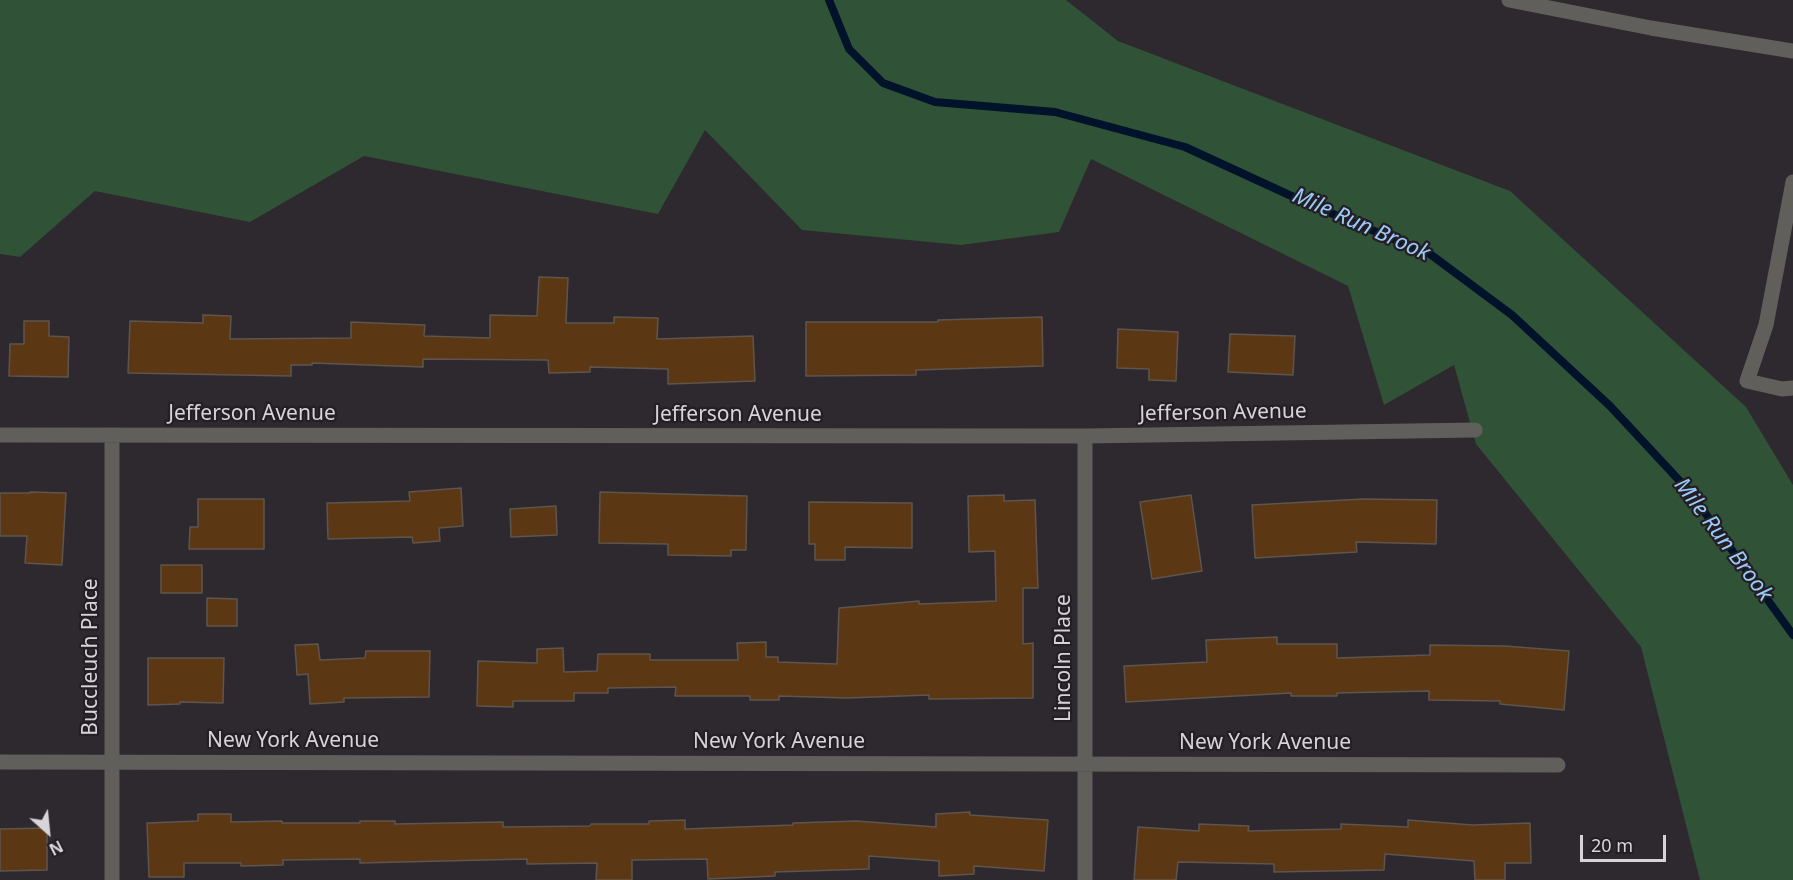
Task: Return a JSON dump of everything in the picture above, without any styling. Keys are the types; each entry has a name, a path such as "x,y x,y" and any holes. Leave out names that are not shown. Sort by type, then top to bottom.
{"street":[{"path":"1509,0 1651,28 1793,51"},
{"path":"1793,183 1766,325 1747,381 1782,389 1793,388"},
{"name":"Jefferson Avenue","path":"0,435 1085,436 1475,430"},
{"name":"Buccleuch Place","path":"112,435 112,880"},
{"name":"Lincoln Place","path":"1085,436 1085,880"},
{"name":"New York Avenue","path":"0,762 1558,765"}],"green space":[{"path":"0,0 1066,0 1118,41 1510,191 1746,407 1793,485 1793,880 1700,880 1641,647 1476,444 1454,365 1384,405 1348,286 1091,159 1059,232 961,245 802,230 705,130 658,214 364,156 250,222 95,191 20,257 0,254"}],"building":[{"path":"539,277 568,278 566,323 614,323 614,317 658,318 657,339 753,336 755,381 668,384 668,369 590,367 590,372 549,373 548,360 423,359 423,367 312,363 312,365 291,365 291,376 128,373 130,321 203,323 203,315 231,316 230,339 351,338 351,322 425,325 424,336 490,338 490,315 537,316"},
{"path":"1042,317 1043,366 916,370 916,375 806,376 806,322 938,322 938,320"},
{"path":"24,321 49,321 49,336 69,337 68,377 9,376 10,344 24,344"},
{"path":"1118,329 1178,332 1176,381 1149,380 1149,369 1117,368"},
{"path":"1230,334 1295,336 1293,375 1228,372"},
{"path":"461,488 463,526 439,528 440,541 413,543 412,537 328,539 327,503 410,501 409,492"},
{"path":"600,492 747,496 746,550 731,550 731,556 668,555 668,544 599,543"},
{"path":"0,493 66,493 62,565 25,563 27,536 0,536"},
{"path":"1004,495 1004,501 1035,500 1038,588 1023,588 1023,644 1033,643 1033,698 929,699 929,695 847,698 779,696 779,700 750,700 750,696 675,696 676,687 608,688 608,693 574,693 574,701 513,701 513,707 477,706 478,661 537,663 537,649 563,648 564,672 597,671 598,654 650,654 650,660 738,660 737,643 766,642 766,657 778,657 778,662 837,664 839,608 919,601 919,604 996,601 995,551 969,552 968,496"},
{"path":"1191,495 1202,571 1152,579 1140,502"},
{"path":"198,499 264,499 264,549 189,549 190,527 198,527"},
{"path":"1363,499 1437,500 1436,544 1356,542 1357,552 1255,558 1252,505"},
{"path":"809,502 912,503 912,548 845,547 845,560 815,560 815,544 809,544"},
{"path":"556,506 557,535 511,537 510,509"},
{"path":"161,565 202,565 202,593 161,593"},
{"path":"207,598 237,599 237,626 207,626"},
{"path":"1277,637 1277,644 1337,644 1337,658 1430,655 1430,645 1505,646 1569,651 1564,710 1500,704 1500,701 1429,700 1429,691 1337,693 1337,696 1291,696 1291,693 1126,702 1124,666 1207,662 1206,640"},
{"path":"318,644 320,660 365,658 366,651 430,651 429,697 344,698 344,702 310,704 308,674 297,675 295,645"},
{"path":"148,658 224,658 223,703 180,702 180,704 148,705"},
{"path":"970,812 970,815 1048,820 1044,871 974,866 974,874 939,876 939,861 869,856 869,869 775,872 775,876 708,879 707,859 632,860 632,880 596,880 597,863 527,864 527,859 360,863 360,859 283,860 283,865 241,866 241,863 184,863 184,877 149,877 147,823 198,821 198,814 231,814 231,822 395,821 395,824 503,822 503,827 649,824 649,821 685,820 685,829 856,821 936,827 936,814"},
{"path":"1408,820 1473,825 1530,823 1531,863 1505,863 1505,880 1475,880 1474,861 1385,854 1384,870 1274,872 1274,864 1178,862 1176,880 1134,880 1138,827 1199,831 1199,824 1249,826 1248,831 1341,829 1341,824 1408,827"},
{"path":"47,828 47,870 0,871 0,829"}],"waterway":[{"name":"Mile Run Brook","path":"829,0 849,49 883,83 935,102 1055,112 1185,147 1311,205 1430,254 1512,315 1610,406 1690,492 1793,635"}]}
